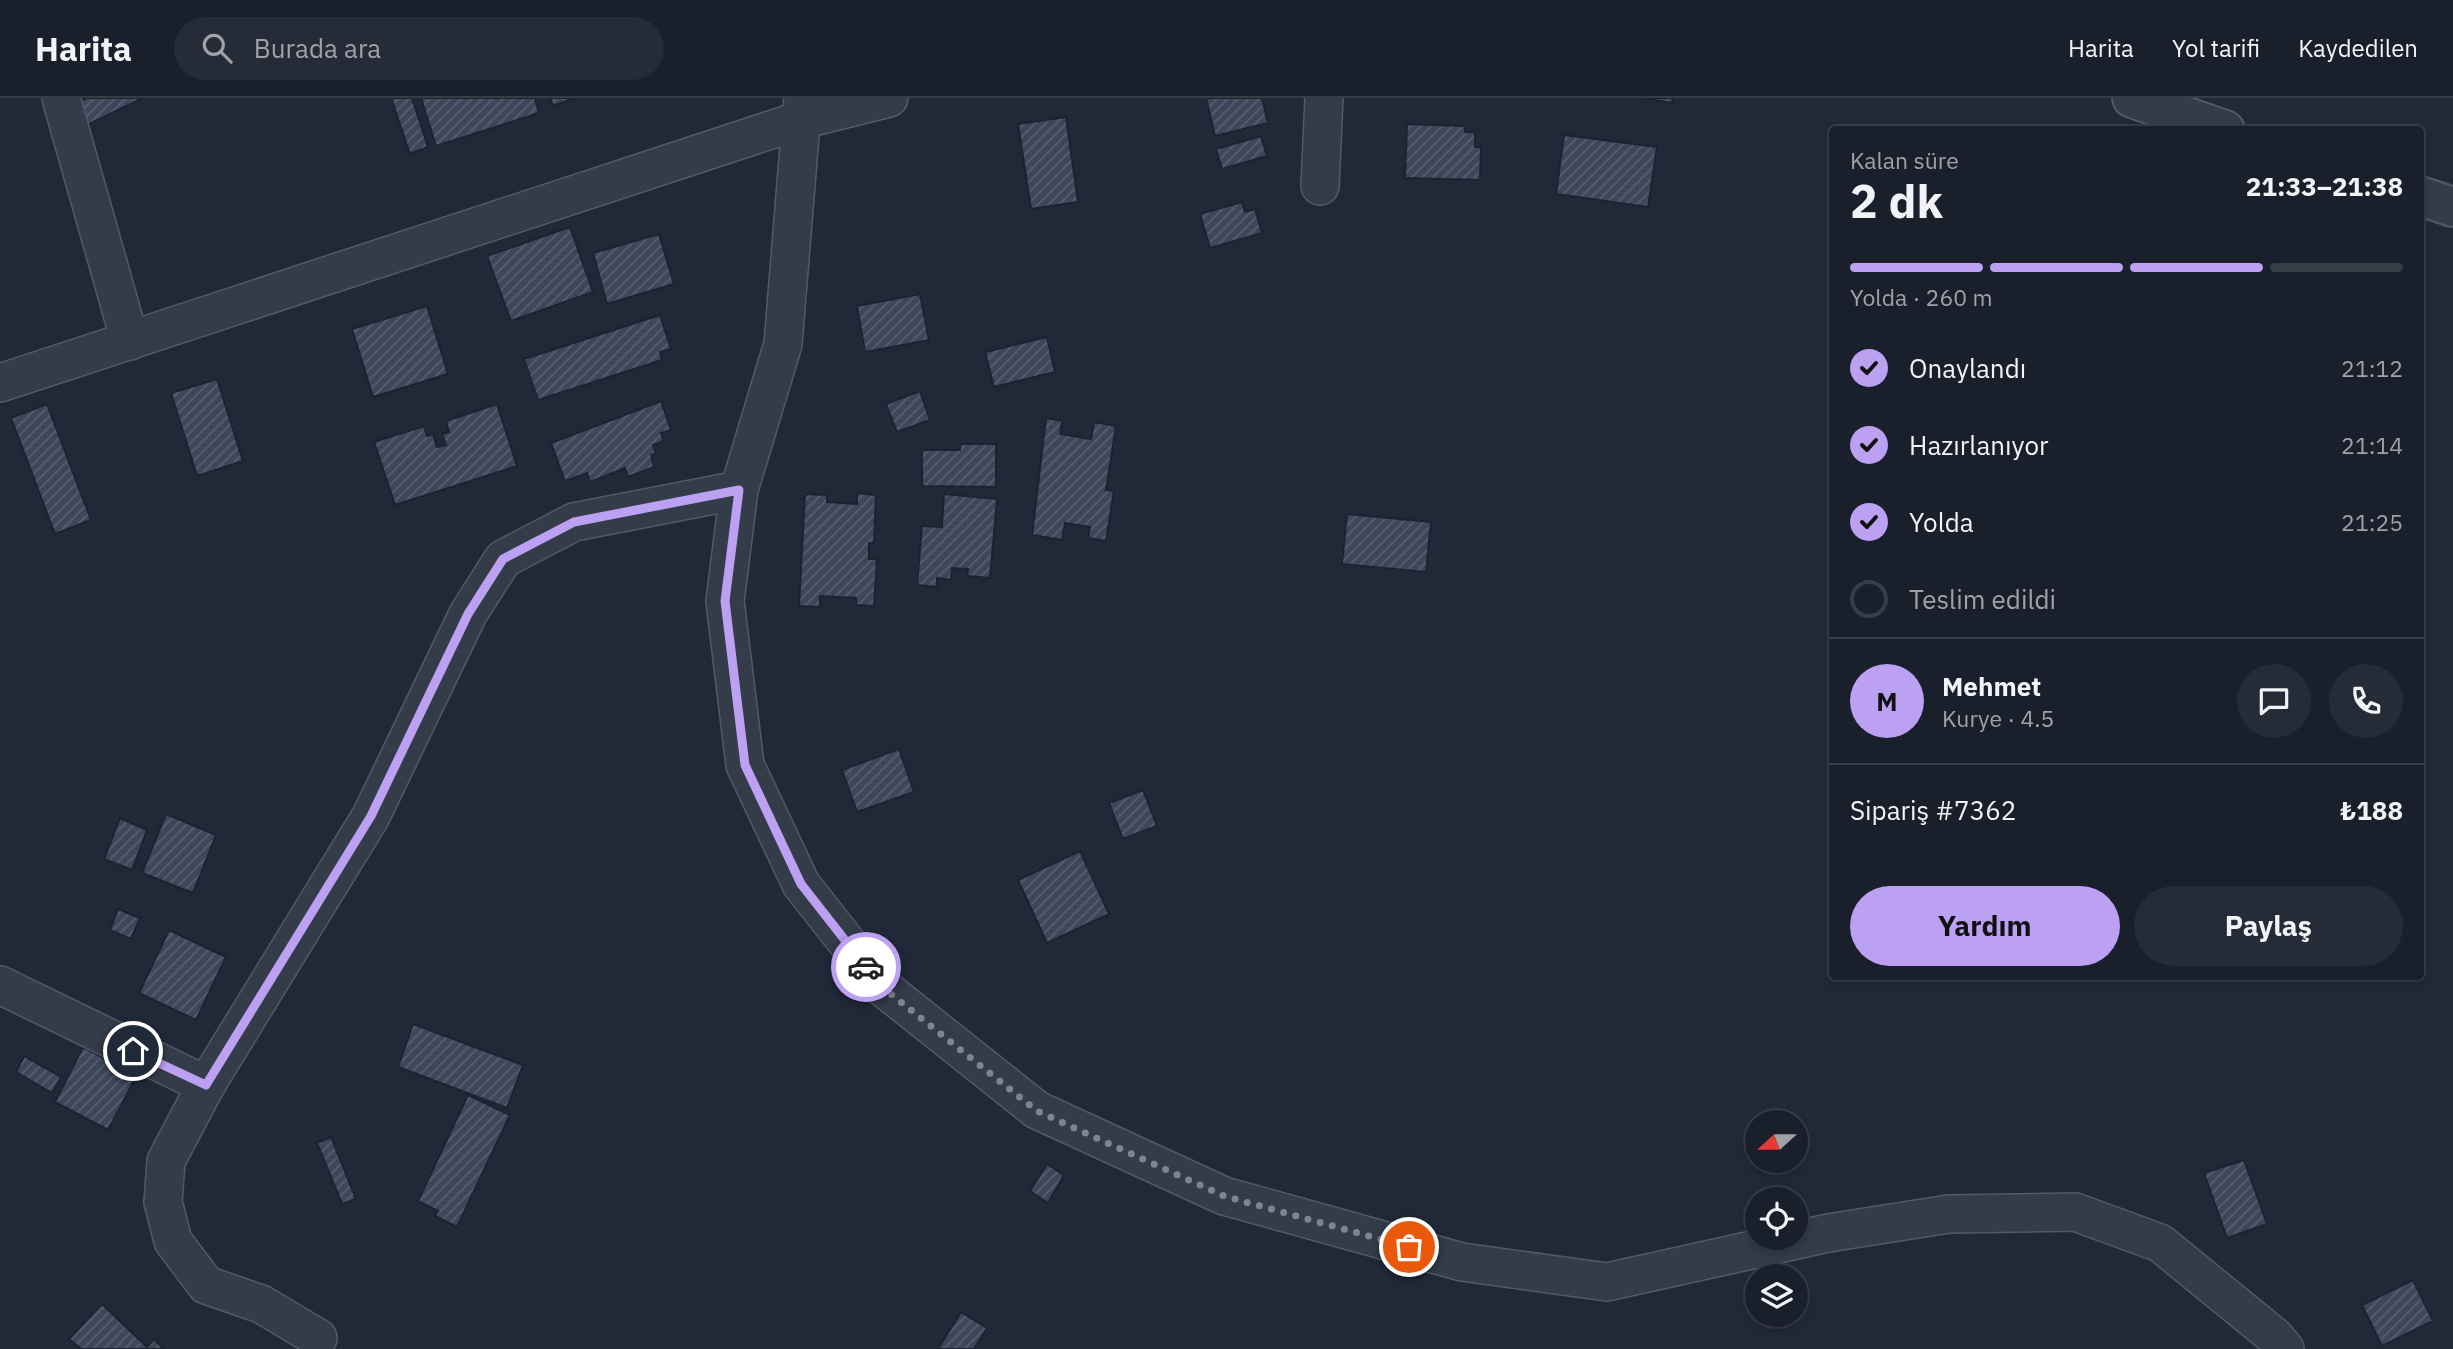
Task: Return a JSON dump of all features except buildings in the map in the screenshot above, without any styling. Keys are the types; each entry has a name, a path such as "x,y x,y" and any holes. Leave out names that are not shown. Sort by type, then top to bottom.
{"street":[{"path":"61,98 130,341"},
{"path":"0,383 130,341 802,109 889,98"},
{"path":"1320,186 1324,98"},
{"path":"2132,98 2213,126"},
{"path":"802,109 782,344 739,490 725,601 745,765 801,884 881,986 1037,1111 1224,1196 1462,1262 1607,1282 1828,1233 1948,1214 2076,1212 2160,1243 2274,1336 2285,1349"},
{"path":"2424,197 2453,207"},
{"path":"318,1338 261,1304 206,1285 173,1241 163,1202 166,1161 206,1085 371,816 468,614 503,559 574,522 739,490"},
{"path":"0,985 206,1085"}],"way so far":[{"path":"866,967 881,986 1037,1111 1224,1196 1409,1247"}],"route":[{"path":"133,1051 206,1085 371,816 468,614 503,559 574,522 739,490 725,601 745,765 801,884 866,967"}]}
